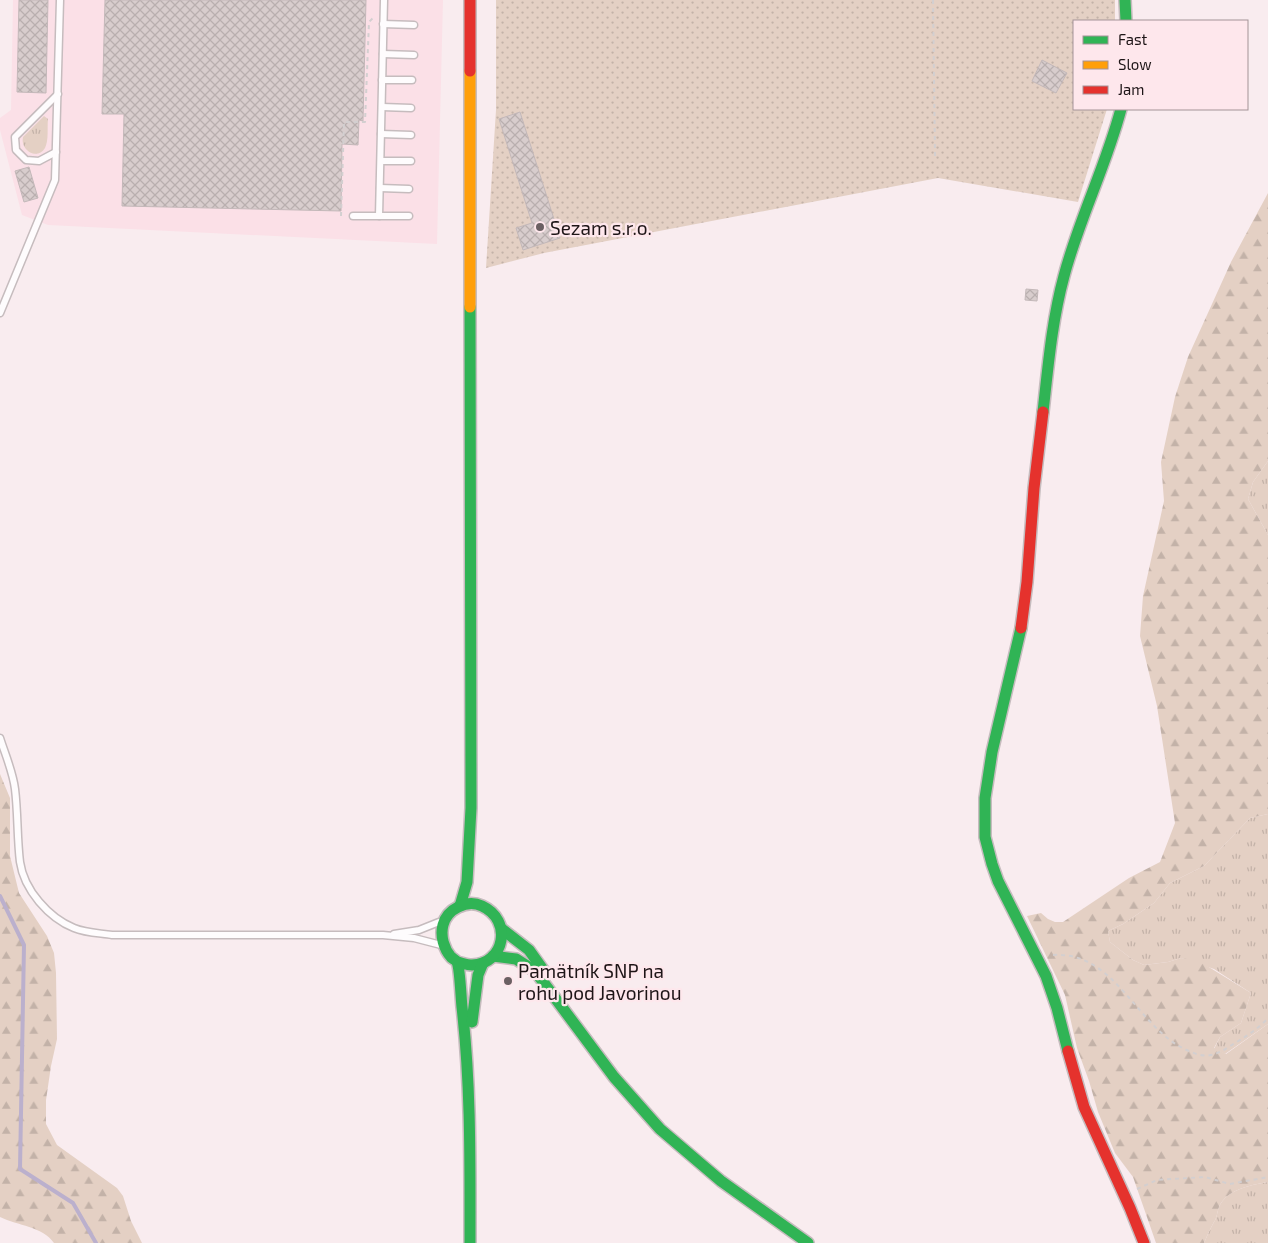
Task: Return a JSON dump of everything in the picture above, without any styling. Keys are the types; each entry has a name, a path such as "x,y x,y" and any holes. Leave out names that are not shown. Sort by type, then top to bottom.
{"main road":[{"path":"460,906 467,882 471,808 470,0"},
{"path":"1125,0 1126,20"},
{"path":"1120,110 1102,170 1072,250 1058,299 1034,482 1026,596 992,752 984,806 985,837 991,859 1003,889 1039,959 1054,994 1084,1107 1125,1194 1144,1243"},
{"path":"471,808 476,879 486,908"},
{"path":"502,928 502,939 499,948 494,956 483,964 470,966 457,962 446,952 443,946 441,932 445,920 454,910 468,904 478,904 486,908 496,916 502,928 536,958 570,1017"},
{"path":"494,956 511,956 522,961 535,971 628,1094 671,1139 734,1191 808,1243"},
{"path":"457,962 468,1057 470,1243"},
{"path":"468,1057 478,975 483,964"}],"lane":[{"path":"0,314 55,180 60,0"},
{"path":"379,216 384,0"},
{"path":"384,24 414,25"},
{"path":"383,54 414,55"},
{"path":"382,80 412,80"},
{"path":"56,152 40,161 26,160 16,150 15,137 58,94"},
{"path":"382,107 411,108"},
{"path":"381,134 411,135"},
{"path":"380,161 411,161"},
{"path":"380,188 410,189"},
{"path":"353,216 409,216"},
{"path":"0,738 15,787 20,864 25,877 43,906 58,919 74,928 89,933 112,934 382,935 414,938 443,946"},
{"path":"382,935 419,930 445,920"}],"path":[{"path":"934,0 935,156"},
{"path":"342,216 344,122 366,122 369,22 378,13"},
{"path":"1039,959 1051,955 1064,954 1091,963 1116,982 1165,1037 1181,1048 1197,1054 1209,1056 1219,1053 1248,1035 1268,1018"},
{"path":"1125,1194 1157,1180 1205,1177 1230,1184 1268,1177"}],"shaded area":[{"path":"13,0 443,0 437,244 48,225 22,215 0,130 0,118 11,110"}],"green space":[{"path":"496,0 1115,0 1115,20 1073,20 1073,110 1107,110 1078,202 938,178 544,253 486,268 496,110"},
{"path":"44,116 48,119 46,145 42,152 34,154 24,146 23,137"},
{"path":"1268,193 1268,461 1253,482 1248,499 1268,535 1268,814 1250,818 1204,866 1170,883 1154,903 1123,924 1108,931 1110,942 1133,960 1144,965 1168,962 1181,958 1199,961 1251,993 1241,1023 1220,1037 1214,1048 1226,1054 1268,1024 1268,1182 1239,1189 1227,1196 1219,1207 1216,1219 1204,1243 1156,1243 1133,1177 1115,1153 1098,1112 1077,1048 1065,995 1027,916 1041,913 1055,922 1063,922 1129,878 1160,862 1175,823 1157,706 1140,636 1143,596 1164,501 1161,462 1175,397 1188,357 1231,262"},
{"path":"1268,461 1268,535 1248,499 1253,482"},
{"path":"0,774 10,798 10,856 19,893 47,936 54,953 57,1039 46,1100 46,1124 57,1145 117,1188 123,1196 131,1221 142,1243 54,1243 43,1233 0,1217"},
{"path":"1268,814 1268,1024 1225,1054 1214,1049 1220,1037 1241,1023 1251,993 1214,969 1181,958 1168,962 1144,965 1133,960 1110,942 1108,931 1123,924 1154,903 1170,883 1204,866 1250,818"},
{"path":"1268,1182 1268,1243 1204,1243 1216,1219 1219,1207 1227,1196 1239,1189"}],"building":[{"path":"19,0 48,0 46,93 17,92"},
{"path":"105,0 366,0 363,121 359,120 358,145 342,144 341,211 122,206 124,114 102,114"},
{"path":"1042,60 1067,73 1056,93 1032,81"},
{"path":"520,112 560,238 523,250 516,228 532,223 499,119"},
{"path":"29,167 38,198 24,202 15,171"},
{"path":"1026,289 1038,290 1037,301 1025,300"}],"waterway":[{"path":"0,896 24,945 20,1169 73,1203 96,1243"}],"traffic: fast":[{"path":"1125,0 1126,20"},
{"path":"1043,412 1053,327 1064,276 1121,110"},
{"path":"460,906 467,882 471,808 470,307"},
{"path":"1021,628 992,752 985,798 985,837 998,881 1046,976 1057,1008 1068,1051"},
{"path":"457,962 472,965 483,963 498,950 501,940 498,921 492,913 482,906 470,904 453,910 445,919 442,934 446,950 457,962 460,977 468,1096 470,1243"},
{"path":"502,929 529,950 544,971"},
{"path":"493,956 516,959 535,971 614,1077 660,1129 721,1181 808,1243"},
{"path":"472,1022 478,975 483,963"}],"traffic: slow":[{"path":"470,71 470,307"}],"traffic: jam":[{"path":"470,0 470,71"},
{"path":"1021,628 1043,412"},
{"path":"1068,1051 1084,1107 1144,1243"}],"place":[{"name":"Sezam s.r.o.","path":"540,227"},
{"name":"Pamätník SNP na rohu pod Javorinou","path":"508,981"}]}
